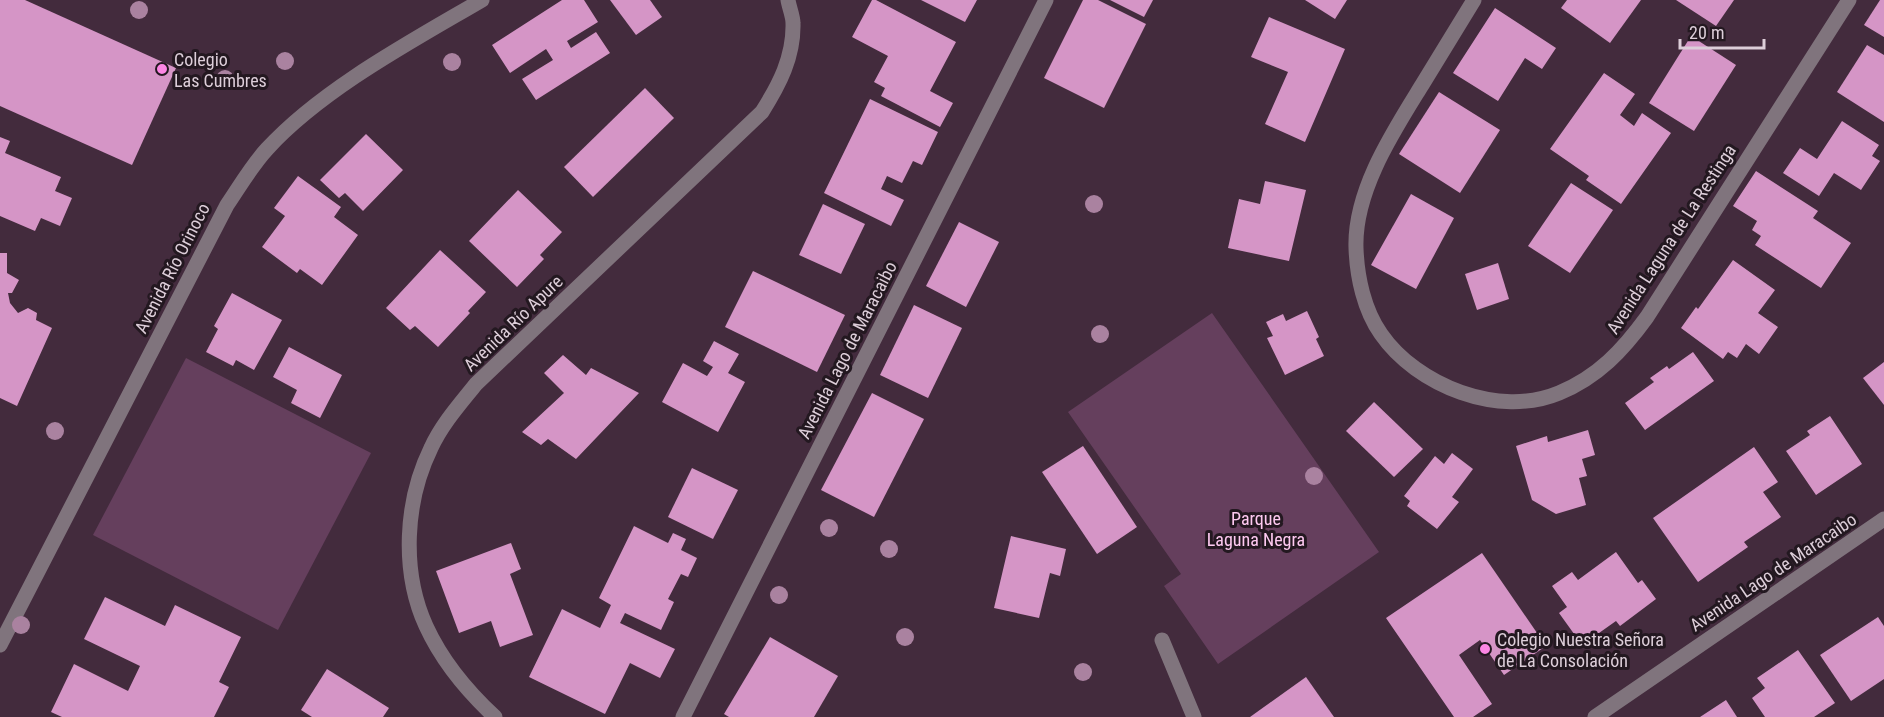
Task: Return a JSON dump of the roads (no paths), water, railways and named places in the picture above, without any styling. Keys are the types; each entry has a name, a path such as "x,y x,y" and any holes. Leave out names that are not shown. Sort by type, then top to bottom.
{"street":[{"name":"Avenida Río Orinoco","path":"0,645 227,205 266,150 292,125 327,97 405,45 482,0"},
{"name":"Avenida Río Apure","path":"495,717 461,683 441,654 425,625 417,596 410,563 409,529 414,492 431,447 476,384 762,112 781,82 790,53 793,22 788,0"},
{"name":"Avenida Lago de Maracaibo","path":"683,717 1046,0"},
{"name":"Avenida Laguna de La Restinga","path":"1474,0 1388,140 1371,179 1359,216 1356,247 1359,276 1366,307 1381,334 1404,359 1427,376 1457,391 1495,400 1528,401 1559,393 1586,378 1607,365 1627,345 1849,0"},
{"name":"Avenida Lago de Maracaibo","path":"1595,717 1884,519"},
{"path":"1162,640 1194,717"}],"place":[{"name":"Colegio Las Cumbres","path":"162,69"},
{"name":"Colegio Nuestra Señora de La Consolación","path":"1485,649"}],"park label":[{"name":"Parque Laguna Negra","path":"1256,528"}]}
